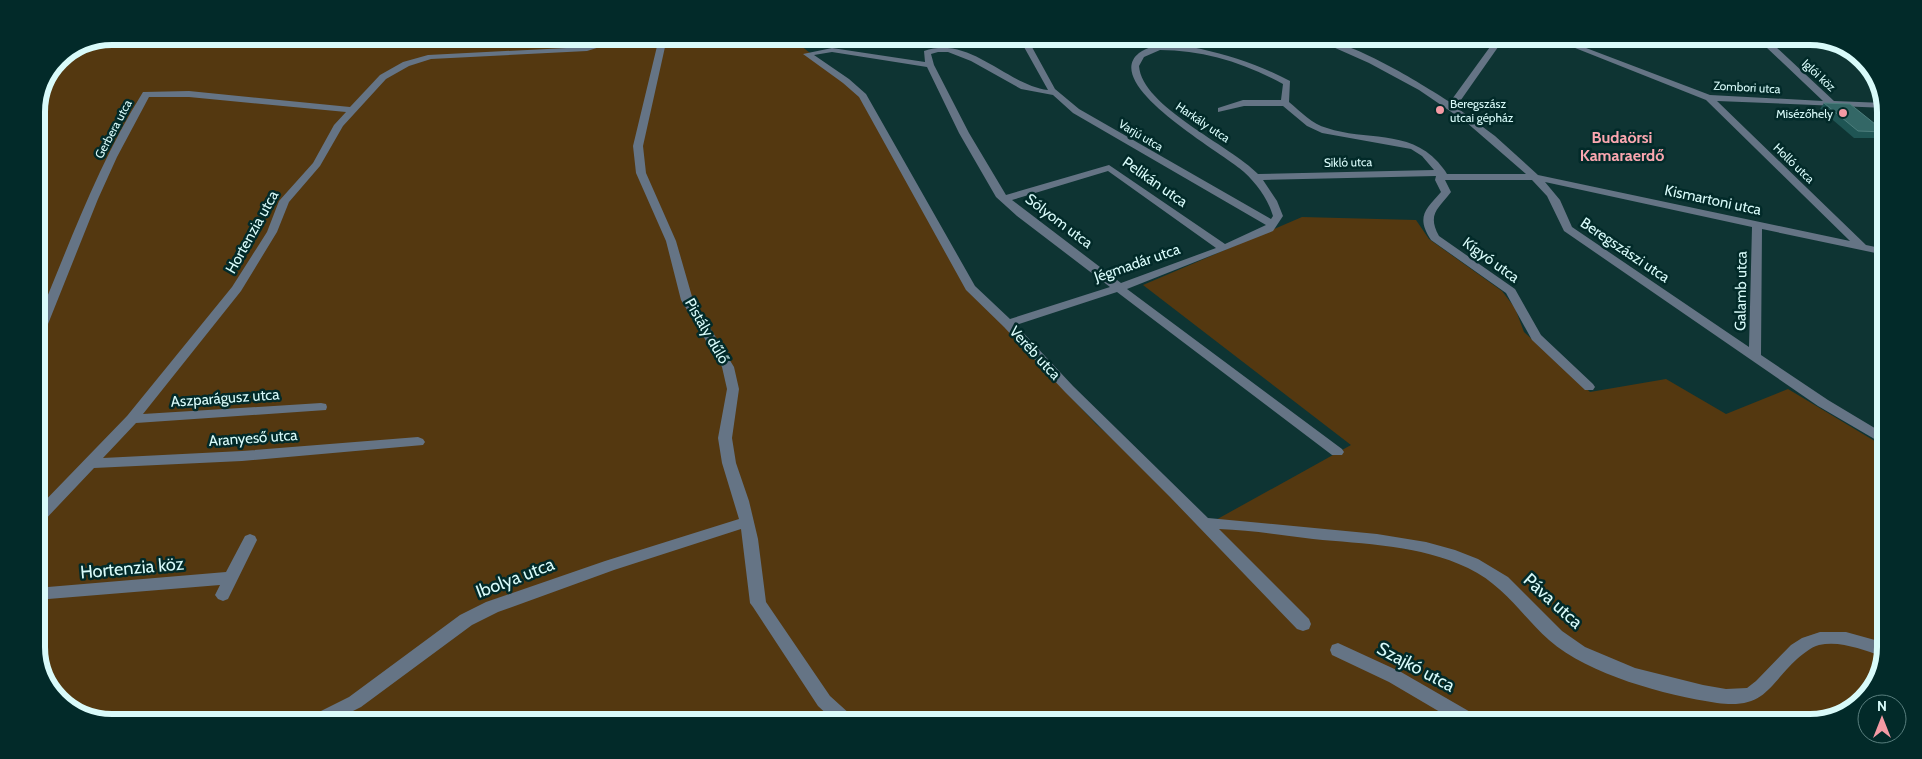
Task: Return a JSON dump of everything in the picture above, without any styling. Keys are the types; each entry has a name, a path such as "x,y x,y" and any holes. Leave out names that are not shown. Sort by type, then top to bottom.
{"street":[{"name":"Hortenzia utca","path":"45,511 132,419 237,289 272,232 284,201 317,164 339,125 383,78 418,60 432,57 587,49 602,45"},
{"name":"Pistály dűlő","path":"661,45 638,146 639,164 671,241 687,300 728,368 733,389 725,438 729,464 742,501 751,539 758,603 824,701 838,714"},
{"name":"Varjú utca","path":"1027,45 1054,93 1076,111 1273,225"},
{"name":"Beregszászi utca","path":"1346,45 1451,107 1488,133 1550,193 1568,229 1823,403 1877,435"},
{"path":"1451,107 1495,45"},
{"name":"Zombori utca","path":"1572,45 1709,98 1877,106"},
{"path":"1747,45 1769,45"},
{"name":"Iglói köz","path":"1769,45 1831,103"},
{"name":"Harkály utca","path":"1222,110 1243,103 1286,103 1288,83 1272,73 1235,59 1166,47 1148,50 1140,55 1135,63 1134,72 1150,98 1178,122 1220,148 1255,177"},
{"name":"Veréb utca","path":"930,65 832,50 807,54 863,96 970,288 1008,324 1069,389 1205,523 1303,624"},
{"path":"930,65 926,53 931,50 946,50 987,64 1020,85 1041,92 1054,93"},
{"name":"Sólyom utca","path":"930,65 964,133 1000,195 1005,200 1338,452"},
{"name":"Gerbera utca","path":"45,317 96,190 146,94 197,95 352,110"},
{"name":"Holló utca","path":"1709,98 1862,247"},
{"path":"1286,103 1310,124 1325,131 1396,142 1414,147 1425,154 1442,175 1535,177"},
{"name":"Pelikán utca","path":"1005,200 1109,168 1223,248"},
{"name":"Sikló utca","path":"1255,177 1442,175"},
{"name":"Kígyó utca","path":"1442,175 1440,180 1446,192 1427,215 1427,225 1431,232 1436,238 1511,291 1536,337 1589,387"},
{"path":"1255,177 1276,208 1278,216 1273,225"},
{"name":"Kismartoni utca","path":"1535,177 1877,250"},
{"name":"Jégmadár utca","path":"1008,324 1119,286 1130,284 1223,248 1269,229 1273,225"},
{"name":"Galamb utca","path":"1755,357 1757,225"},
{"name":"Aszparágusz utca","path":"132,419 321,407"},
{"name":"Aranyeső utca","path":"90,464 242,456 418,442"},
{"name":"Ibolya utca","path":"332,714 355,702 466,620 492,607 601,568 746,522"},
{"name":"Páva utca","path":"1205,523 1267,527 1417,546 1461,557 1495,575 1557,637 1605,665 1661,683 1714,694 1743,697 1759,691 1790,653 1815,638 1840,636 1877,647"},
{"path":"222,595 250,540"},
{"name":"Hortenzia köz","path":"45,593 231,578"},
{"name":"Szajkó utca","path":"1338,650 1395,677 1459,714"}],"shaded area":[{"path":"112,45 800,45 866,97 947,250 1007,329 1096,424 1147,469 1203,527 1351,445 1143,285 1302,217 1416,220 1429,239 1502,291 1515,308 1524,332 1590,392 1666,379 1726,414 1788,389 1877,442 1876,656 1873,669 1863,688 1847,703 1827,712 1810,714 99,713 82,707 71,700 59,688 50,673 45,651 46,99 56,75 75,56 99,46"}],"building":[{"path":"1824,103 1850,104 1877,126 1877,132 1858,131"}],"place":[{"name":"Beregszász utcai gépház","path":"1440,110"},
{"name":"Misézőhely","path":"1843,113"}],"district":[{"name":"Budaörsi Kamaraerdő","path":"1622,146"}]}
